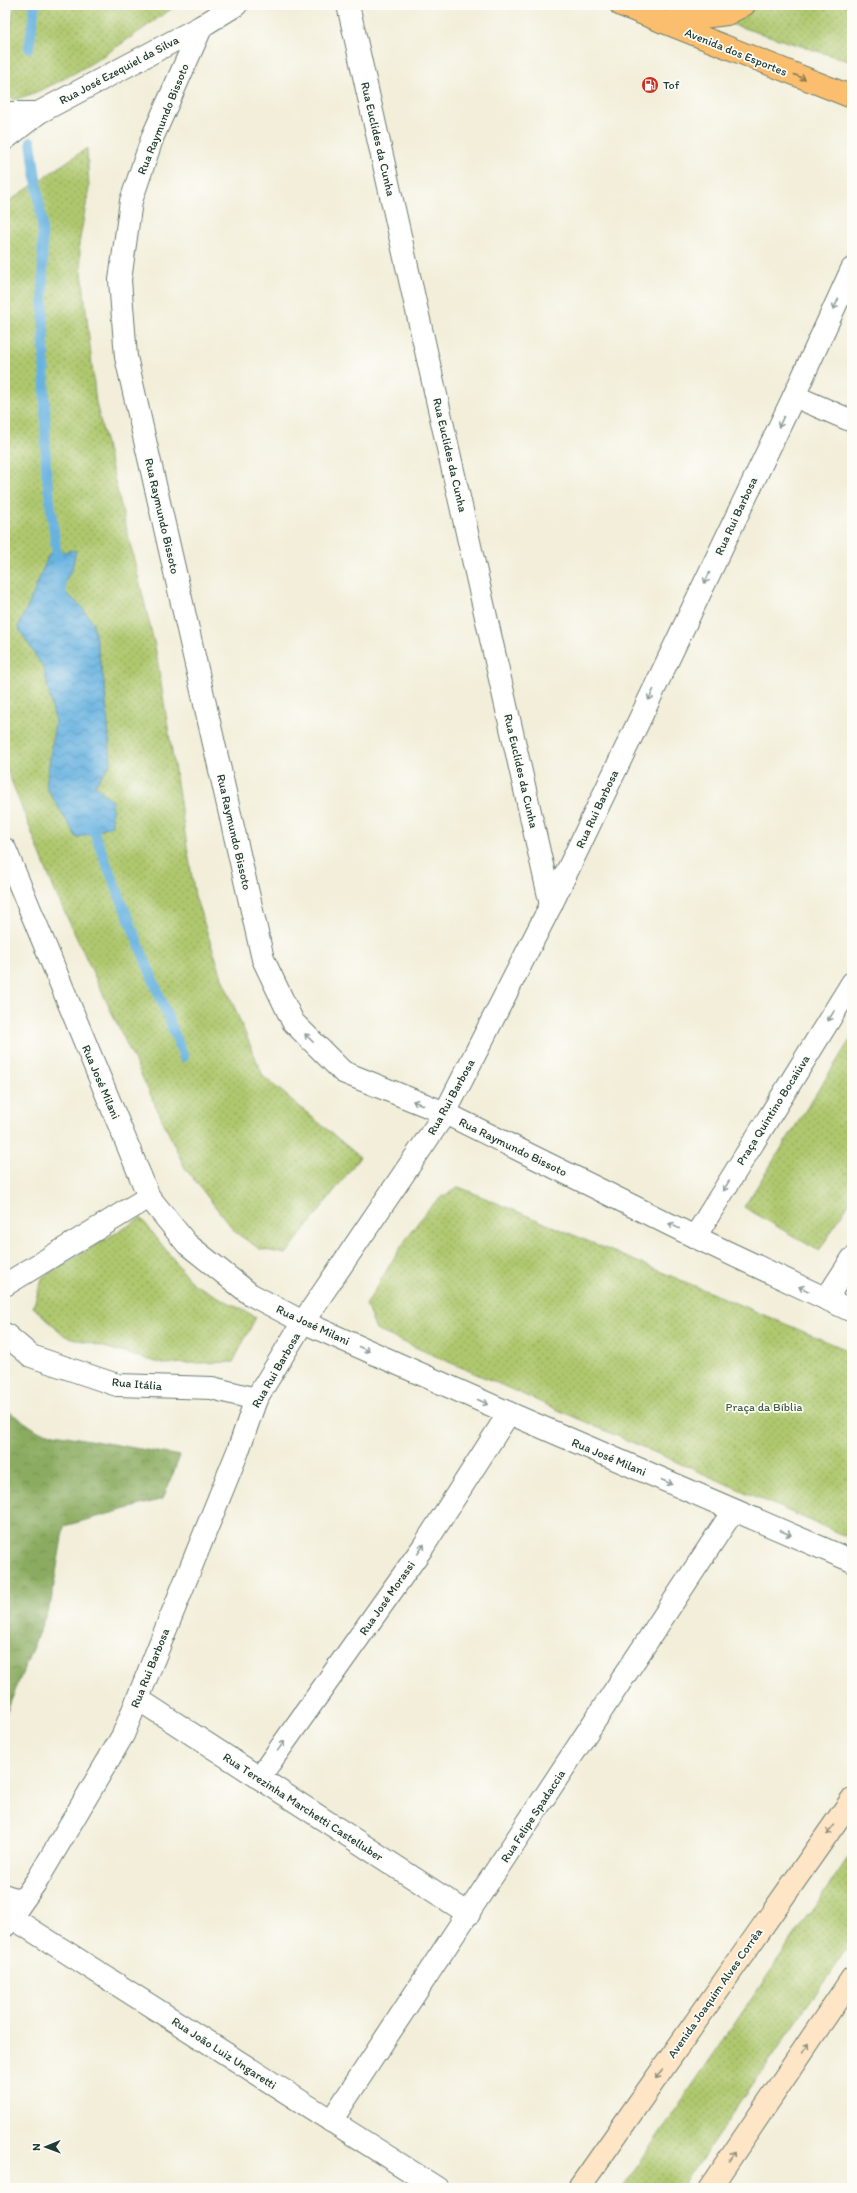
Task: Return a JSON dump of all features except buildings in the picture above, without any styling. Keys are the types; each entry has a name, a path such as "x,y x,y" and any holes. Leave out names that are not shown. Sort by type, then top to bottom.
{"main road":[{"name":"Avenida dos Esportes","path":"621,5 852,97"},
{"path":"662,22 727,14 744,5"},
{"name":"Avenida Joaquim Alves Corrêa","path":"579,2188 852,1798"},
{"path":"710,2188 852,1978"}],"street":[{"name":"Rua José Ezequiel da Silva","path":"5,140 38,112 202,26 236,5"},
{"name":"Rua Euclides da Cunha","path":"348,5 551,905"},
{"name":"Rua Raymundo Bissoto","path":"202,26 154,136 131,201 120,280 126,357 263,959 293,1022 343,1072 445,1113 695,1237 852,1311"},
{"path":"5,113 38,112"},
{"name":"Rua Rui Barbosa","path":"10,1912 38,1879 123,1735 238,1450 256,1399 303,1322 445,1113 551,905 794,396 852,269"},
{"path":"794,396 852,420"},
{"name":"Rua José Milani","path":"5,849 149,1197 187,1244 250,1294 303,1322 508,1413 852,1561"},
{"name":"Praça Quintino Bocaiúva","path":"695,1237 852,983"},
{"path":"5,1285 149,1197"},
{"path":"826,1299 852,1259"},
{"name":"Rua Itália","path":"5,1334 31,1356 117,1385 212,1388 256,1399"},
{"name":"Rua José Morassi","path":"259,1778 423,1547 508,1413"},
{"name":"Rua Felipe Spadaccia","path":"331,2121 469,1914 733,1510"},
{"name":"Rua Terezinha Marchetti Castelluber","path":"138,1699 469,1914"},
{"name":"Rua João Luiz Ungaretti","path":"10,1912 331,2121 437,2188"}],"green space":[{"path":"14,5 177,5 78,71 36,92 14,100 5,91 5,70"},
{"path":"670,5 852,5 852,62"},
{"path":"87,148 89,188 79,244 96,403 155,646 195,896 223,980 263,1076 360,1157 286,1254 260,1249 236,1233 185,1168 56,894 5,765 5,204"},
{"path":"852,1037 852,1198 819,1251 744,1207"},
{"name":"Praça da Bíblia","path":"459,1187 852,1352 852,1539 376,1330 366,1305 403,1245 430,1207 437,1200"},
{"path":"141,1218 192,1283 256,1317 233,1362 163,1364 65,1336 33,1307 43,1277"},
{"path":"5,1409 38,1431 180,1456 163,1499 64,1526 51,1602 5,1716"},
{"path":"852,1852 852,1941 682,2188 622,2188"}],"water":[{"path":"76,550 72,569 61,589 81,606 93,623 105,687 111,763 95,785 112,801 112,825 77,838 46,787 55,721 44,669 18,627 49,554"}],"waterway":[{"path":"29,48 35,5"},
{"path":"31,142 42,222 46,469 63,603"},
{"path":"89,820 184,1057"}],"place":[{"name":"Tof","path":"650,85"}]}
